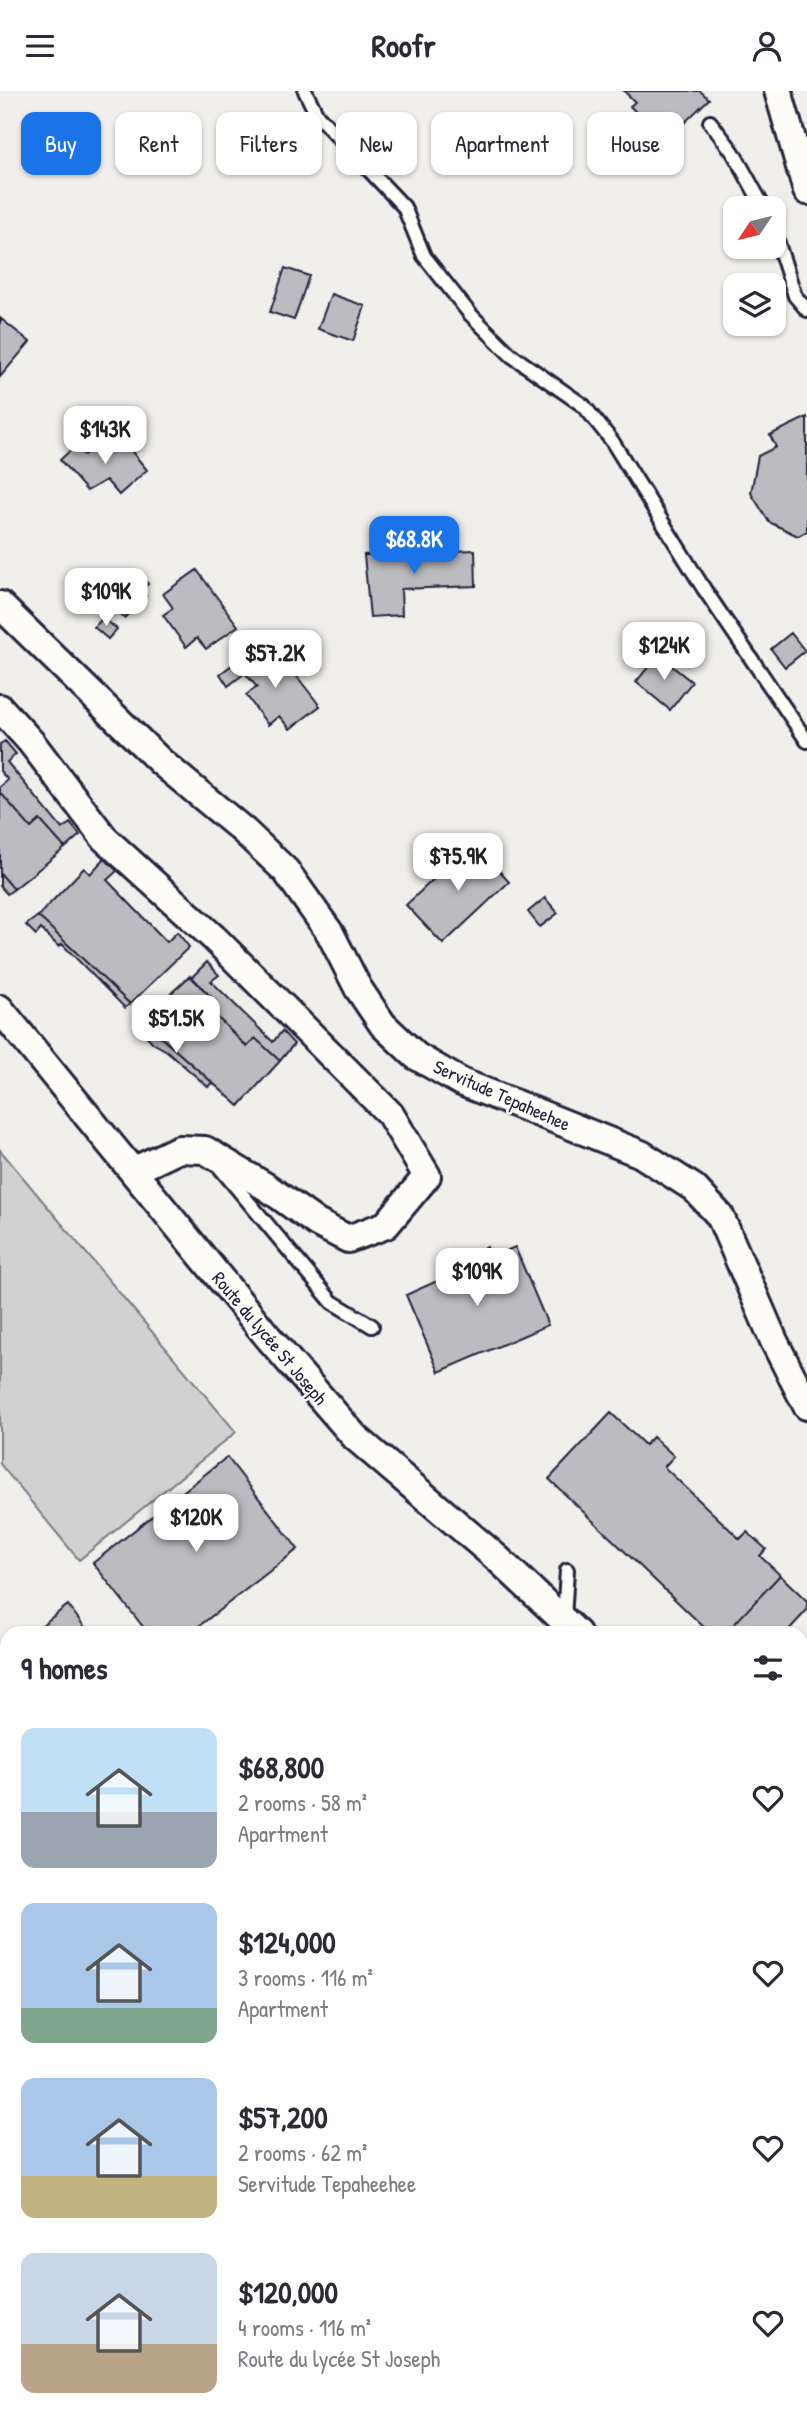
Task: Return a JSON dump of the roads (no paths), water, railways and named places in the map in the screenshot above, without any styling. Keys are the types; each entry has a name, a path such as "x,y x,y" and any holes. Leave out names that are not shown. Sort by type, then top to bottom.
{"street":[{"path":"780,91 807,111"},
{"path":"780,91 807,191"},
{"name":"Servitude Tepaheehee","path":"0,605 161,762 244,831 286,871 330,933 358,988 383,1025 415,1056 461,1082 641,1154 694,1188 720,1216 774,1341 807,1406"},
{"path":"0,708 31,742 105,839 214,937 390,1114 427,1176 386,1225 348,1239 205,1150 178,1149 133,1171"},
{"name":"Route du lycée St Joseph","path":"0,1009 268,1337 355,1437 571,1626"}],"lane":[{"path":"305,91 317,115 404,207 424,256 470,314 511,355 584,406 612,441 704,589 807,741"},
{"path":"710,121 733,152 757,196"},
{"path":"783,259 794,296 807,310"},
{"path":"205,1150 332,1302 372,1326"},
{"path":"567,1570 571,1626"}]}
